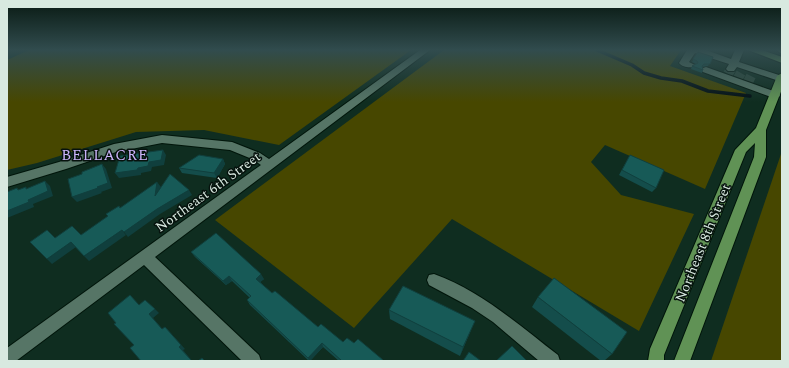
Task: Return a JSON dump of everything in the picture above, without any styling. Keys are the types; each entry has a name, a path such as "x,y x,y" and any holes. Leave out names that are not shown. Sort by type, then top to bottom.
{"main road":[{"name":"Northeast 8th Street","path":"656,361 656,355 741,150 760,130 781,78"},
{"name":"Northeast 8th Street","path":"682,361 760,157 760,130"}],"street":[{"name":"Northeast 6th Street","path":"7,358 403,67"},
{"path":"706,70 721,67"},
{"path":"735,67 740,75 750,78 781,78"},
{"path":"735,67 740,75 750,78 774,95"},
{"path":"7,182 62,166 114,148 162,139 232,146 256,156 270,165"},
{"path":"145,257 253,361"},
{"path":"434,280 477,303 498,317 552,361"}],"shaded area":[{"path":"7,67 387,67 279,145 204,130 136,132 37,163 7,170"},
{"path":"421,67 673,67 746,93 705,189 605,145 591,162 621,195 694,214 639,331 452,219 354,328 215,220"},
{"path":"782,151 782,361 711,361"}],"building":[{"path":"163,150 161,160 149,162 148,166 138,168 137,170 115,173 120,156"},
{"path":"199,155 223,159 214,173 179,168"},
{"path":"630,155 664,170 656,188 622,170"},
{"path":"102,164 108,183 72,197 68,179"},
{"path":"170,174 189,190 157,209 124,232 122,230 84,256 71,242 47,259 30,242 47,230 55,238 72,226 81,235 108,216 106,214 119,206 120,208 157,182 155,196"},
{"path":"45,181 48,191 28,200 29,202 7,211 7,192 17,188 18,190 26,187 26,189"},
{"path":"216,233 261,274 256,279 272,293 275,291 318,327 321,324 343,342 347,338 354,343 358,339 383,361 342,361 322,343 308,358 247,300 251,296 229,276 223,281 191,252"},
{"path":"554,278 627,332 612,354 538,297"},
{"path":"403,286 475,321 463,347 389,310"},
{"path":"130,295 139,305 145,300 155,309 149,314 162,329 165,327 181,345 179,347 192,361 141,361 130,348 134,345 114,324 116,323 108,313"},
{"path":"512,346 527,361 496,361"},
{"path":"469,352 481,361 463,361"},
{"path":"202,358 205,361 198,361"}],"waterway":[{"path":"635,67 644,73 661,78 682,81 708,91 750,96"}],"tunnel":[{"path":"728,74 731,69"},
{"path":"738,78 741,73"},
{"path":"748,82 751,76"}],"district":[{"name":"BELLACRE","path":"105,155"}]}
